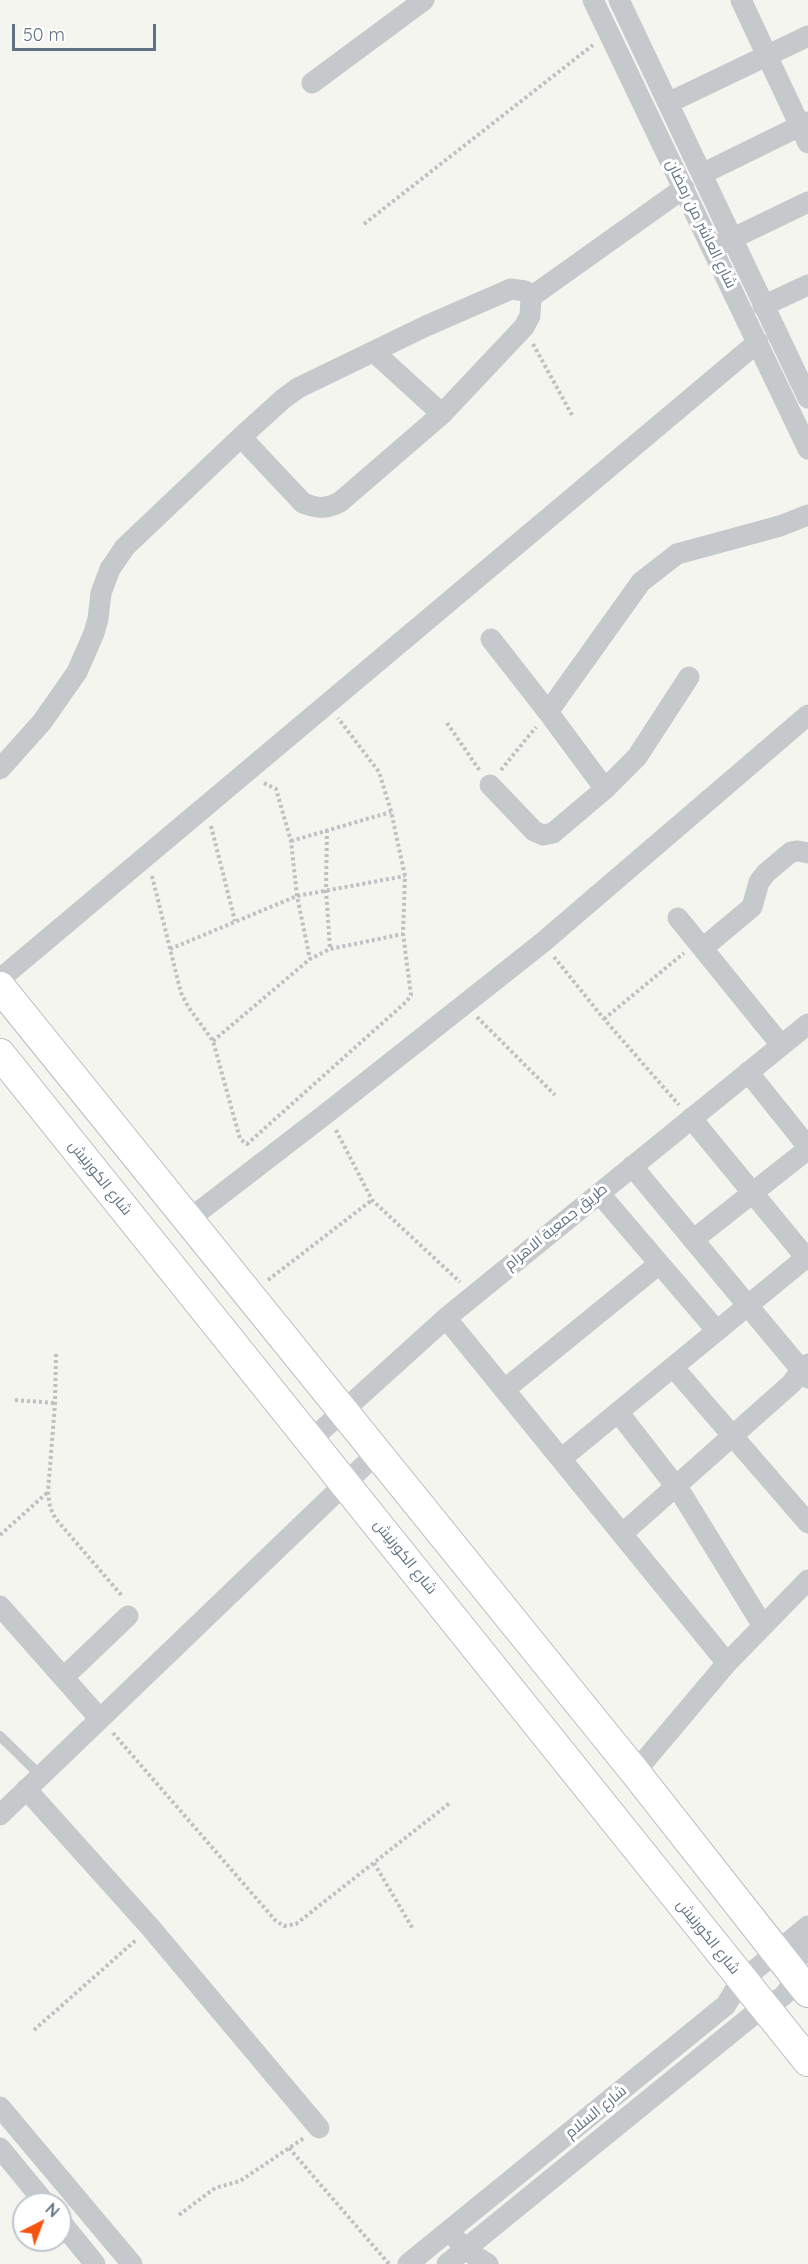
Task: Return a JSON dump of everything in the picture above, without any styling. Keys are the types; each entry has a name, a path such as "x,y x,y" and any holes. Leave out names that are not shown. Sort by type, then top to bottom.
{"main road":[{"path":"0,987 634,1772 792,1972"},
{"name":"شارع الكورنيش","path":"0,1054 808,2061"}],"street":[{"path":"312,82 424,0"},
{"path":"702,174 805,130 741,0"},
{"path":"600,16 626,2"},
{"name":"شارع العاشر من رمضان","path":"626,2 668,104 764,306 801,366 808,398"},
{"name":"شارع العاشر من رمضان","path":"600,16 808,449"},
{"path":"668,104 808,36"},
{"path":"531,297 684,188"},
{"path":"712,248 808,202"},
{"path":"764,306 808,285"},
{"path":"0,769 42,722 76,672 94,633 101,593 110,568 125,547 241,437 283,399 298,388 511,288 525,291 531,297 530,316 524,327 442,414 330,507 317,509 303,503 241,437"},
{"path":"0,979 758,342"},
{"path":"374,352 442,414"},
{"path":"548,712 641,582 659,566 676,554 780,526 808,515"},
{"path":"490,639 605,789"},
{"path":"490,785 534,831 543,835 553,833 605,789 637,757 689,677"},
{"path":"188,1220 542,943 808,715"},
{"path":"700,945 752,907 759,882 766,873 791,852 808,853"},
{"path":"678,918 781,1045"},
{"name":"طريق جمعية الاهرام","path":"311,1440 474,1294 808,1024"},
{"path":"693,1240 808,1148 748,1072"},
{"path":"561,1459 807,1258 691,1118"},
{"path":"622,1534 806,1370 748,1305 632,1166"},
{"path":"599,1193 717,1331"},
{"path":"504,1390 659,1264"},
{"path":"446,1318 727,1663"},
{"path":"673,1367 808,1523"},
{"path":"618,1412 676,1486 763,1626"},
{"path":"0,1815 376,1454"},
{"path":"634,1772 727,1663 808,1580"},
{"path":"0,1606 100,1719"},
{"path":"64,1677 128,1616"},
{"path":"33,1782 150,1927 319,2128"},
{"path":"792,1972 808,1926"},
{"path":"792,1972 798,1956 808,1947"},
{"name":"شارع السلام","path":"408,2264 726,2005 736,1986 743,1980 792,1972 792,1981 784,1996 764,2006 447,2264"},
{"path":"0,2107 132,2264"},
{"path":"0,2148 36,2192"},
{"path":"450,2232 466,2250 488,2264"},
{"path":"72,2236 95,2264"}],"lane":[{"path":"0,1737 33,1782"}],"path":[{"path":"364,224 600,16"},
{"path":"524,327 572,415"},
{"path":"150,869 181,993 213,1041 240,1139 247,1144 407,1001 412,989 403,934 405,876 391,812 379,772 327,704"},
{"path":"447,723 490,785 548,712"},
{"path":"259,784 267,783 276,789 291,841 297,896 310,959"},
{"path":"291,841 391,812"},
{"path":"211,825 235,921"},
{"path":"327,830 326,890 330,949"},
{"path":"170,949 297,896 405,876"},
{"path":"213,1041 310,959 330,949 403,934"},
{"path":"542,943 604,1020 691,1118"},
{"path":"604,1020 700,945"},
{"path":"465,1004 555,1095"},
{"path":"327,1113 372,1200 474,1294"},
{"path":"248,1295 372,1200"},
{"path":"56,1354 55,1403 48,1492 52,1513 129,1605 128,1616"},
{"path":"15,1400 55,1403"},
{"path":"0,1535 48,1492"},
{"path":"100,1719 275,1920 284,1926 296,1924 451,1802"},
{"path":"374,1863 412,1929"},
{"path":"34,2030 150,1927"},
{"path":"179,2215 215,2188 240,2181 289,2148 389,2264"}]}
